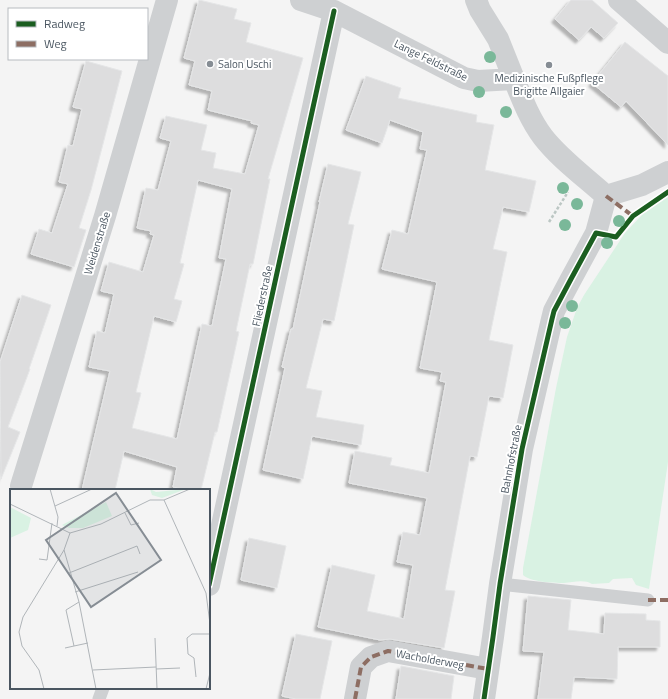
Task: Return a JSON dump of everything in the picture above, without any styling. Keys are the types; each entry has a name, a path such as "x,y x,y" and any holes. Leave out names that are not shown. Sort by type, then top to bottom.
{"street":[{"name":"Weidenstraße","path":"21,486 105,216 168,0"},
{"name":"Lange Feldstraße","path":"301,0 334,11 459,76 478,81 514,79"},
{"path":"476,0 480,10 498,39 528,113 543,137 563,158 606,196 642,185 668,172"},
{"path":"619,0 668,43"},
{"name":"Fliederstraße","path":"210,580 334,11"},
{"name":"Bahnhofstraße","path":"484,699 494,637 500,584 522,449 552,319 554,311 596,233 606,196"},
{"name":"Wacholderweg","path":"355,699 361,667 371,656 388,652 488,669"}],"lane":[{"path":"500,584 648,600"},
{"path":"99,699 103,689"}],"path":[{"path":"549,222 569,191"}],"green space":[{"path":"668,197 668,462 649,589 636,585 632,578 613,579 609,583 592,584 582,581 560,583 542,582 531,579 523,575 523,568 556,388 567,337 577,308 625,233 642,215"}],"building":[{"path":"199,0 237,9 234,19 251,23 246,42 303,58 268,179 270,179 253,264 250,264 236,331 239,332 217,432 215,432 201,489 183,489 173,487 177,467 124,451 115,489 82,489 110,371 89,367 97,331 105,333 114,294 101,291 109,262 143,272 154,235 150,234 151,231 137,228 146,188 158,190 171,141 160,138 166,116 207,125 201,150 216,153 213,168 245,174 259,125 251,123 252,121 208,110 212,91 189,85 195,61 184,58","holes":["198,180 232,189 219,258 226,259 212,326 202,324 177,439 132,428 141,393 136,392 154,316 176,322 182,301 174,299 184,264 180,263"]},
{"path":"571,0 592,0 618,23 604,38 591,27 579,40 555,19"},
{"path":"625,42 668,76 668,145 626,101 621,107 592,83"},
{"path":"86,61 122,71 91,190 79,228 86,230 74,267 31,254 39,229 52,233 68,184 59,182 68,145 73,146 82,109 73,107"},
{"path":"366,76 401,88 398,98 477,115 476,122 494,125 485,170 536,181 529,212 503,207 493,249 507,252 489,340 513,345 503,398 489,396 477,457 470,456 445,590 455,591 444,648 390,639 380,640 318,627 332,565 375,575 367,611 404,619 413,565 397,562 403,532 420,535 427,498 349,483 355,451 392,458 390,465 429,473 446,382 440,381 442,372 420,368 437,282 382,269 392,230 408,234 427,150 420,149 423,132 390,120 382,143 346,130"},
{"path":"328,164 361,172 348,224 354,225 334,321 323,319 306,388 322,391 316,417 364,425 361,445 312,436 303,479 263,470 285,368 282,367 291,329 293,329"},
{"path":"22,295 51,305 30,369 8,427 20,432 1,479 0,362"},
{"path":"249,538 286,546 277,588 241,580"},
{"path":"528,596 571,600 568,630 604,634 605,613 646,614 646,620 660,621 660,647 618,647 617,679 574,677 571,699 538,699 544,652 523,651"},
{"path":"296,634 332,641 320,699 296,699 282,696"},
{"path":"401,666 454,676 451,699 396,699"}],"marked path":[{"path":"606,196 633,216"},
{"path":"648,600 668,600"},
{"path":"355,699 361,667 371,657 388,651 488,669"}],"cycle path":[{"path":"210,580 334,11"},
{"path":"484,699 500,584 522,449 554,311 596,233 616,237 633,216 668,192"}],"place":[{"name":"Salon Uschi","path":"210,64"},
{"name":"Medizinische Fußpflege Brigitte Allgaier","path":"549,65"}]}
